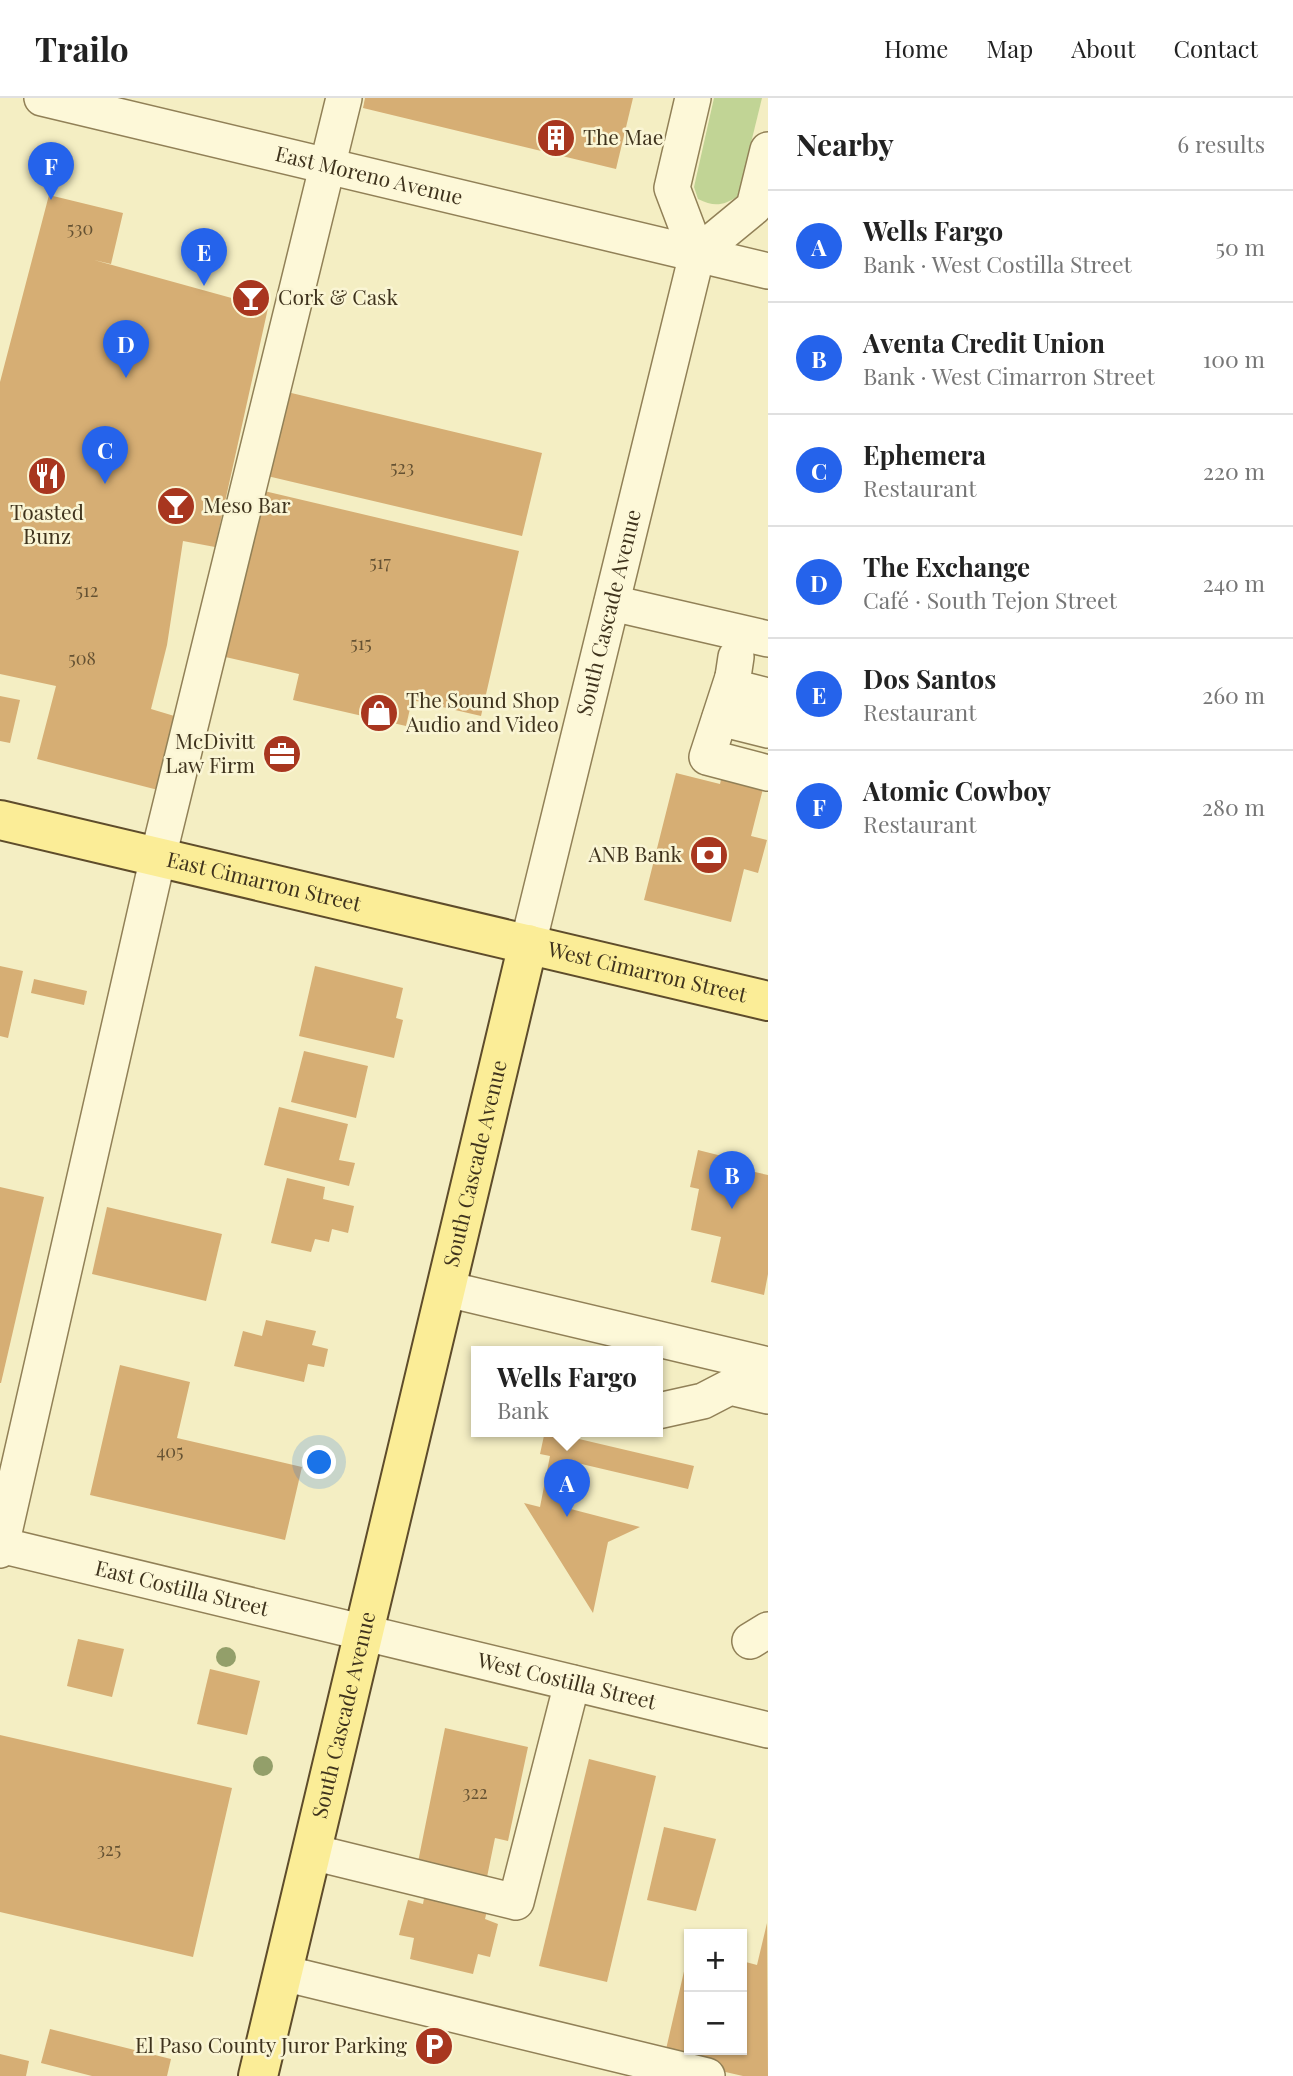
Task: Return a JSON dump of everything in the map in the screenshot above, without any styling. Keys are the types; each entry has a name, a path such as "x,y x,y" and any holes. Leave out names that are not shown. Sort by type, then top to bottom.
{"main road":[{"name":"East Cimarron Street","path":"0,820 528,944"},
{"name":"West Cimarron Street","path":"528,944 768,1001"},
{"name":"South Cascade Avenue","path":"258,2076 528,944"}],"street":[{"name":"East Moreno Avenue","path":"42,98 768,271"},
{"path":"0,1547 158,857 344,98"},
{"path":"693,98 672,188 697,254 754,207 768,150"},
{"name":"South Cascade Avenue","path":"528,944 697,254"},
{"path":"612,603 755,636 733,677 707,757 768,773"},
{"path":"733,677 740,690 768,696"},
{"path":"717,727 768,730"},
{"path":"717,727 768,750"},
{"path":"447,1289 768,1365"},
{"path":"663,1411 704,1401 730,1387 768,1396"},
{"name":"East Costilla Street","path":"0,1547 365,1632"},
{"name":"West Costilla Street","path":"365,1632 768,1730"},
{"path":"312,1852 516,1902 572,1683"},
{"path":"283,1973 707,2076"}],"green space":[{"path":"714,98 762,98 738,196 718,204 698,199 694,187"}],"building":[{"name":"The Mae","path":"365,98 633,98 616,169 363,108"},
{"path":"49,195 123,213 111,264 94,260 268,308 215,547 183,541 167,645 151,709 181,718 162,791 37,759 56,686 0,674 0,382"},
{"path":"283,391 542,453 522,536 263,475"},
{"path":"260,490 519,551 481,716 412,700 406,726 293,700 299,674 221,656"},
{"path":"0,696 20,700 10,743 0,741"},
{"name":"ANB Bank","path":"724,767 766,777 751,836 767,840 758,873 744,869 731,922 644,900 676,773 720,784"},
{"path":"0,966 23,971 8,1038 0,1036"},
{"path":"315,966 403,988 396,1018 403,1020 394,1058 299,1036"},
{"path":"34,979 87,991 84,1005 31,993"},
{"path":"304,1051 368,1066 356,1118 291,1102"},
{"path":"279,1107 348,1124 339,1160 355,1163 349,1186 264,1165"},
{"path":"698,1150 734,1159 732,1167 768,1175 768,1274 764,1295 711,1282 721,1237 691,1230 699,1189 690,1187"},
{"path":"287,1178 325,1187 323,1199 354,1206 348,1233 332,1229 329,1242 315,1239 311,1252 271,1243"},
{"path":"0,1187 44,1197 1,1383 0,1383"},
{"path":"107,1207 222,1234 206,1301 92,1274"},
{"path":"266,1320 316,1331 312,1345 328,1349 324,1367 308,1364 304,1382 234,1366 243,1331 262,1336"},
{"path":"120,1365 190,1382 177,1438 302,1467 285,1540 90,1495"},
{"path":"544,1437 571,1437 694,1466 688,1489 573,1462 563,1507 640,1527 608,1542 593,1613 524,1503 540,1507 550,1456 540,1454"},
{"path":"78,1639 124,1649 112,1697 67,1686"},
{"path":"210,1669 260,1681 247,1735 197,1724"},
{"path":"445,1728 528,1747 508,1841 495,1838 487,1877 418,1862"},
{"path":"0,1735 232,1788 193,1957 0,1912"},
{"path":"589,1759 656,1776 607,1982 539,1966"},
{"path":"664,1827 716,1839 696,1911 647,1900"},
{"path":"426,1887 489,1902 485,1919 498,1924 490,1957 478,1954 473,1974 410,1959 414,1938 399,1935 408,1900 423,1904"},
{"path":"767,1923 768,2076 743,2076 664,2058 684,1971 684,2055 747,2055 747,1962 757,1965"},
{"path":"50,2029 171,2059 167,2076 92,2076 41,2063"},
{"path":"0,2054 29,2061 26,2076 0,2076"}],"place":[{"name":"The Mae","path":"556,138"},
{"name":"Atomic Cowboy","path":"51,200"},
{"name":"Dos Santos","path":"204,286"},
{"name":"Cork & Cask","path":"251,298"},
{"name":"The Exchange","path":"126,378"},
{"name":"Toasted Bunz","path":"47,476"},
{"name":"Ephemera","path":"105,484"},
{"name":"Meso Bar","path":"176,506"},
{"name":"The Sound Shop Audio and Video","path":"379,713"},
{"name":"McDivitt Law Firm","path":"282,754"},
{"name":"ANB Bank","path":"709,855"},
{"name":"Aventa Credit Union","path":"732,1209"},
{"name":"Wells Fargo","path":"567,1517"},
{"name":"El Paso County Juror Parking","path":"434,2046"}]}
